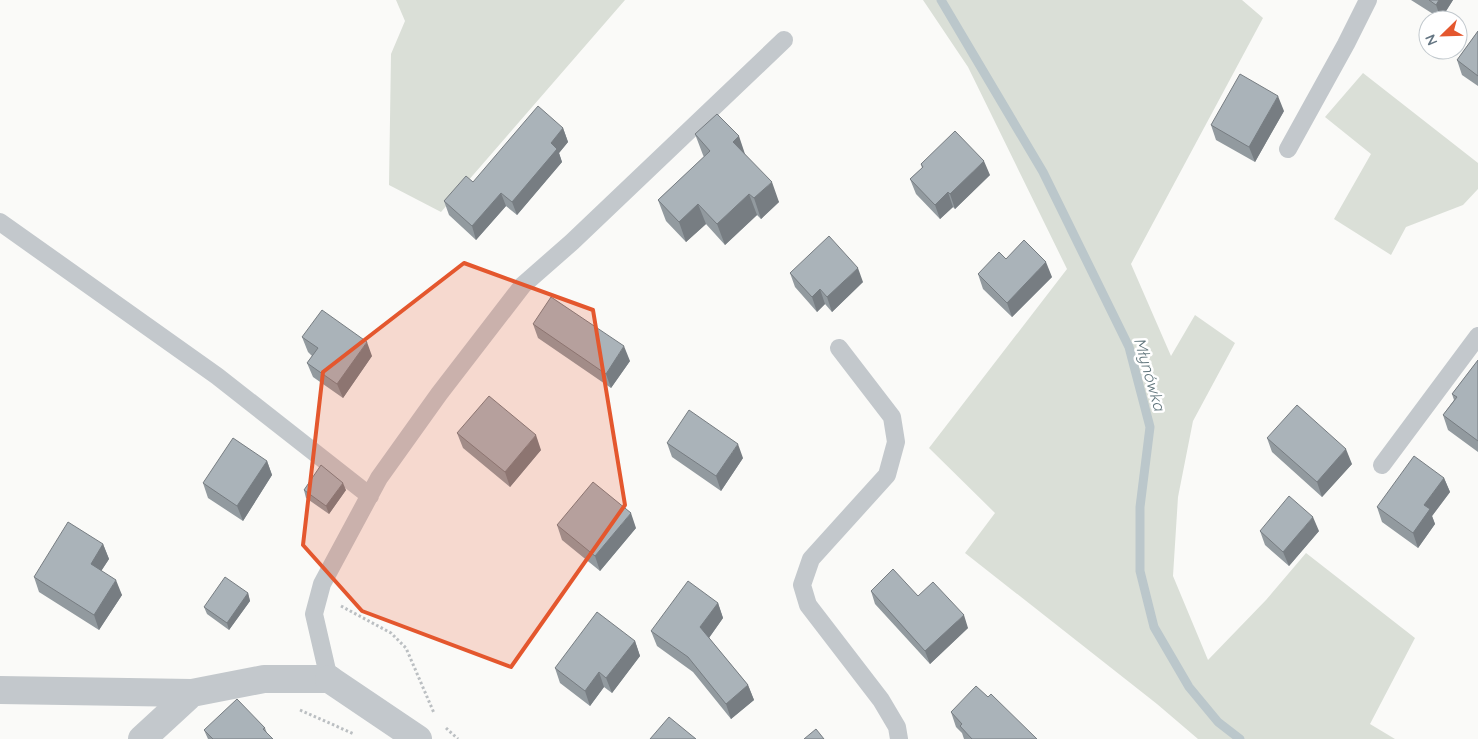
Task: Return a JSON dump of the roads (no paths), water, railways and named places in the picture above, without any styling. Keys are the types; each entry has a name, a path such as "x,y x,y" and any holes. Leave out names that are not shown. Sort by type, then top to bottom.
{"street":[{"path":"0,690 192,693 264,679 328,679 418,739"},
{"path":"142,739 192,693"}],"lane":[{"path":"1288,149 1368,0"},
{"path":"328,679 314,614 322,584 380,478 439,394 523,285 572,242 784,40"},
{"path":"0,222 218,376 370,496"},
{"path":"1382,465 1478,336"},
{"path":"838,348 892,416 896,442 887,475 811,559 802,585 808,605 881,700 897,728 899,739"}],"waterway":[{"name":"Młynówka","path":"941,0 1043,172 1129,347 1150,427 1140,507 1140,571 1154,627 1189,687 1218,722 1240,739"}]}
